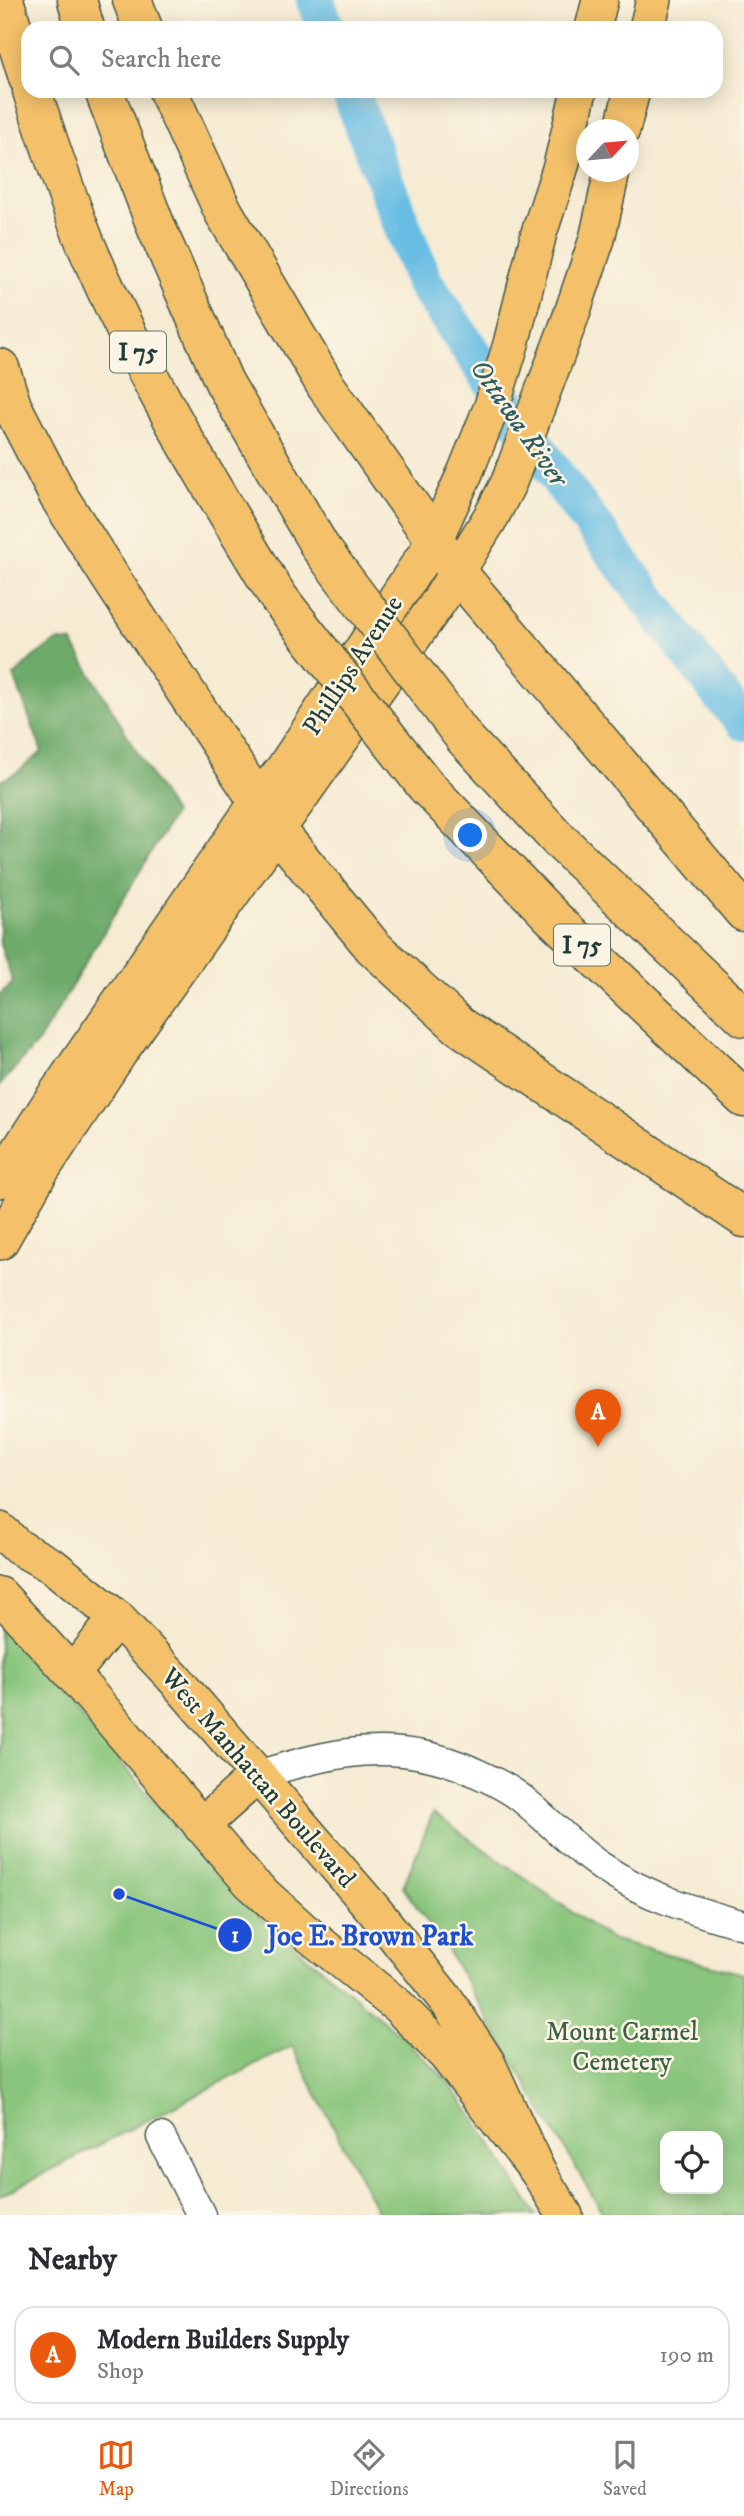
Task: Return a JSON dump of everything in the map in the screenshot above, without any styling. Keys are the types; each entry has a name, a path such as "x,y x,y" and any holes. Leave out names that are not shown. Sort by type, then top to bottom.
{"highway":[{"path":"4,0 21,55"},
{"path":"77,0 83,21"},
{"path":"132,0 140,21"},
{"name":"I 75","path":"35,98 88,247 143,364 218,498 278,597 426,786 553,918 744,1098"},
{"name":"I 75","path":"107,98 157,229 224,382 320,547 465,739 559,840 744,1017"},
{"path":"171,98 223,211 326,386 433,541 448,587 744,912"},
{"path":"0,368 12,406 59,497 267,816 373,947 459,1026 744,1218"}],"main road":[{"path":"595,21 600,0"},
{"path":"649,21 654,0"},
{"name":"Phillips Avenue","path":"0,1180 267,816 284,768 433,541 492,406 520,311 539,233 561,166 577,98"},
{"path":"625,119 630,98"},
{"path":"0,1242 39,1174 120,1052 267,816 448,587 492,515 509,482 555,358 597,239 610,182"},
{"name":"West Manhattan Boulevard","path":"0,1530 18,1548 54,1567 117,1618 172,1676 374,1910 447,2001 487,2062 538,2172"},
{"name":"West Manhattan Boulevard","path":"0,1595 72,1674 201,1826 274,1905 368,1980 424,2032 459,2071 538,2172 565,2215"},
{"path":"72,1674 117,1618"},
{"path":"201,1826 258,1775"}],"street":[{"path":"258,1775 311,1759 349,1752 403,1751 435,1756 491,1779 519,1796 569,1843 637,1889 683,1907 744,1924"},
{"path":"162,2137 201,2215"}],"green space":[{"path":"57,641 72,642 174,814 39,1041 0,1085 0,994 13,983 0,944 0,781 16,773 42,752 14,676 33,657"},
{"path":"0,1623 213,1869 262,1919 404,2038 447,2081 478,2123 536,2215 379,2215 292,2046 0,2196"},
{"name":"Mount Carmel Cemetery","path":"433,1813 610,1939 744,1974 744,2215 604,2215 447,1950 403,1887"}],"waterway":[{"name":"Ottawa River","path":"315,0 323,21"},
{"name":"Ottawa River","path":"353,98 424,282 560,481 722,697 744,722"}],"place":[{"name":"Modern Builders Supply","path":"598,1447"},
{"name":"Joe E. Brown Park","path":"119,1894"}]}
